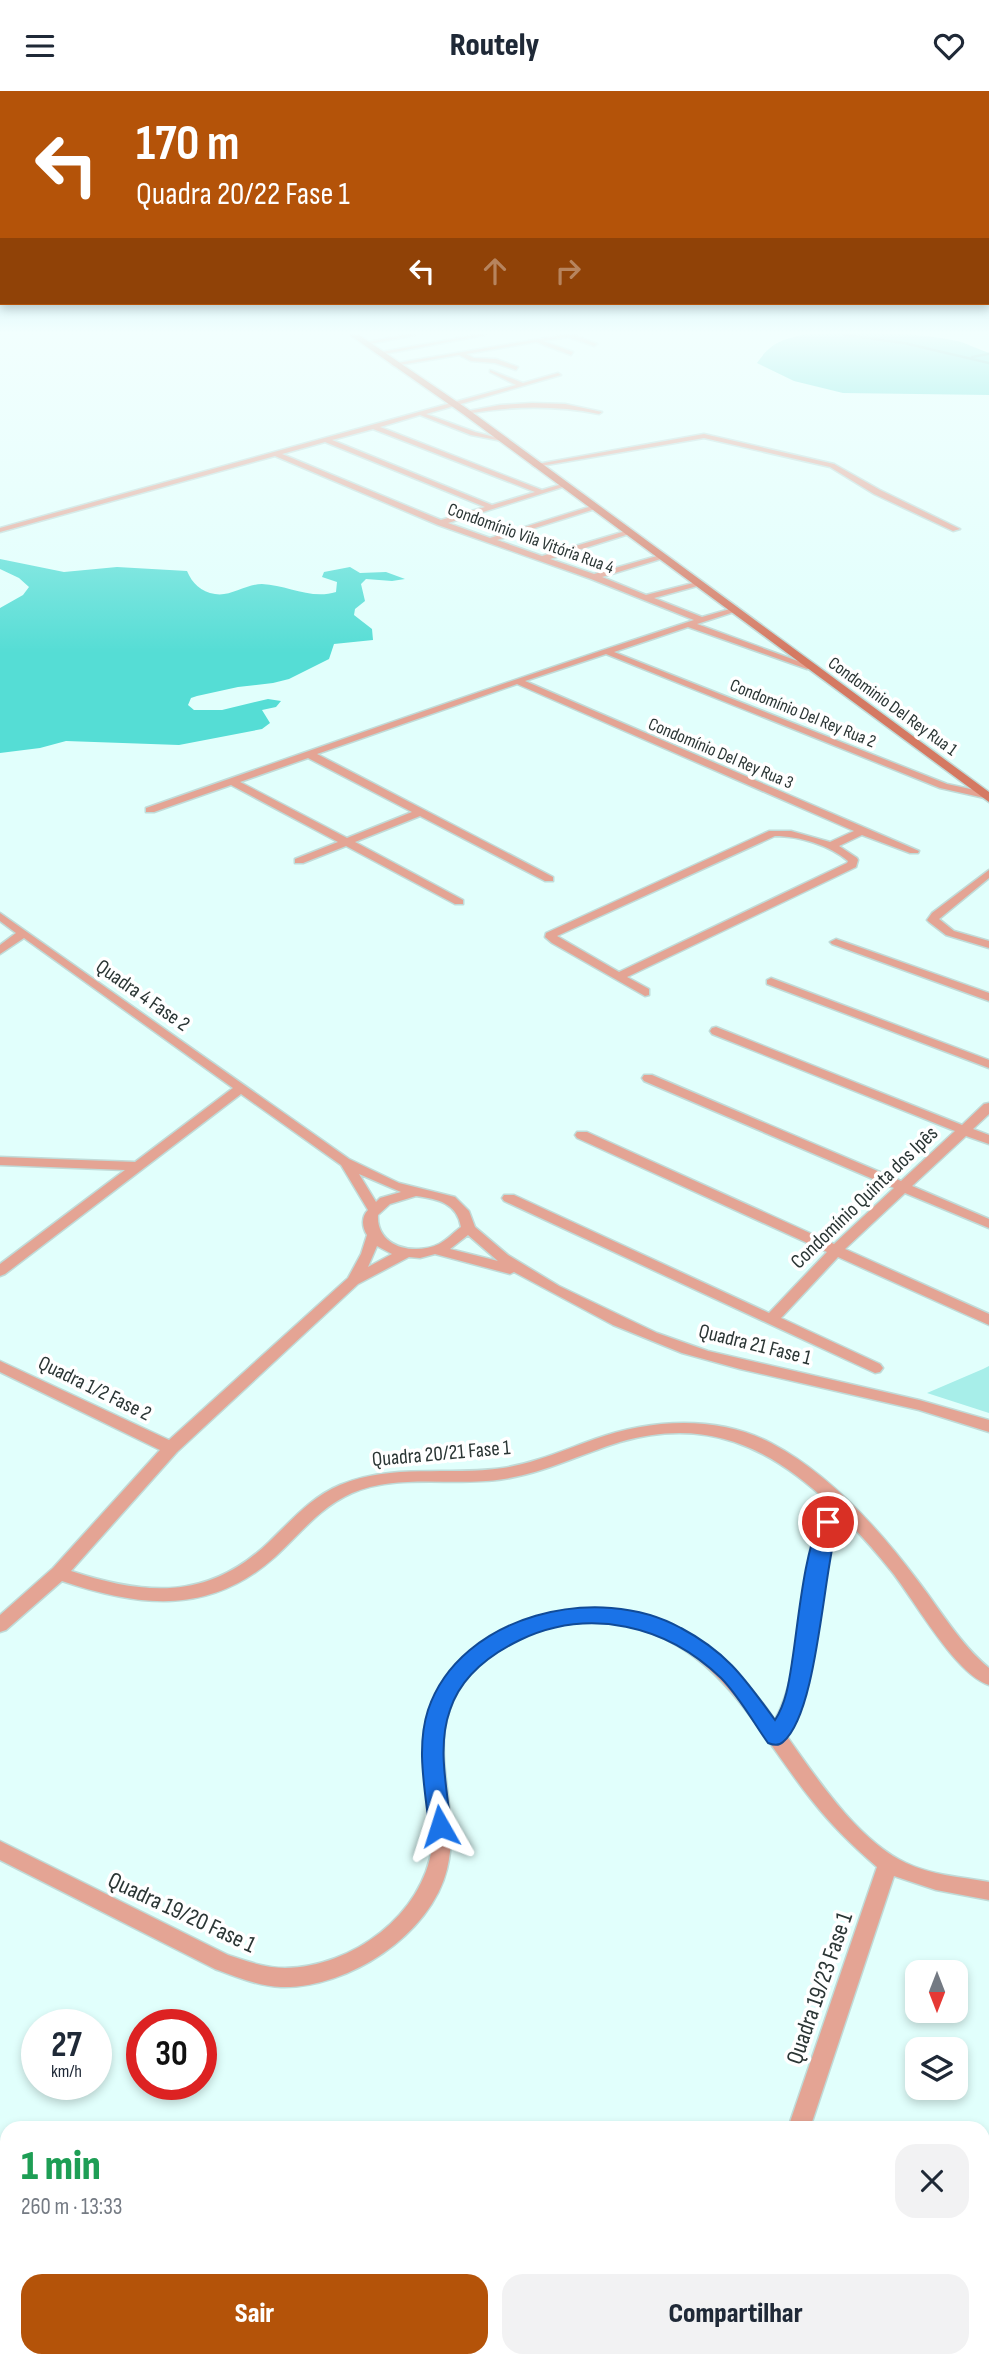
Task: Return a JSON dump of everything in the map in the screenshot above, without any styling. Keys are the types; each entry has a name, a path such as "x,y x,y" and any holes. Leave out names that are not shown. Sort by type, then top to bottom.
{"street":[{"path":"0,530 316,441"},
{"path":"329,441 491,507"},
{"path":"411,441 542,492"},
{"name":"Condominio Del Rey Rua 1","path":"502,441 988,797"},
{"path":"535,465 674,441"},
{"path":"727,441 832,465 877,492 956,529"},
{"name":"Condomínio Vila Vitória Rua 4","path":"275,453 441,523 648,597 700,619"},
{"path":"441,523 562,486"},
{"path":"490,540 592,507"},
{"path":"541,559 626,532"},
{"path":"594,577 661,556"},
{"path":"648,597 698,583"},
{"path":"150,810 517,681 734,610"},
{"name":"Condominio Del Rey Rua 1","path":"688,624 810,667"},
{"name":"Condomínio Del Rey Rua 2","path":"609,653 944,786 988,797"},
{"name":"Condomínio Del Rey Rua 3","path":"517,681 914,851"},
{"path":"309,754 549,879"},
{"path":"232,781 459,902"},
{"path":"299,861 421,813"},
{"path":"830,847 862,831"},
{"path":"618,977 853,863 849,856 785,833 760,837 552,933 551,937 556,941 618,977 645,992"},
{"path":"989,873 933,920 950,933 989,945"},
{"name":"Quadra 4 Fase 2","path":"0,916 344,1162"},
{"path":"0,951 23,933"},
{"path":"836,942 989,997"},
{"path":"771,982 989,1065"},
{"path":"716,1031 989,1140"},
{"path":"648,1078 989,1224"},
{"path":"0,1271 241,1088"},
{"name":"Condomínio Quinta dos Ipês","path":"771,1320 836,1250 989,1107"},
{"path":"582,1135 989,1320"},
{"path":"0,1161 138,1166"},
{"path":"344,1162 394,1186 439,1194 457,1202 467,1214 468,1228 456,1243 439,1251 405,1253 386,1247 373,1237"},
{"path":"344,1162 364,1189 374,1209"},
{"path":"353,1281 368,1254 373,1237 369,1221 374,1209 385,1200 416,1192"},
{"path":"509,1198 876,1367"},
{"name":"Quadra 21 Fase 1","path":"468,1228 486,1248 521,1272 678,1347 938,1410 989,1426"},
{"name":"Quadra 21 Fase 1","path":"439,1251 521,1272"},
{"path":"0,1625 59,1573 172,1448 353,1281 405,1253"},
{"name":"Quadra 1/2 Fase 2","path":"0,1366 172,1448"},
{"name":"Quadra 20/21 Fase 1","path":"59,1573 104,1589 138,1596 168,1597 205,1589 224,1583 257,1563 310,1509 367,1481 396,1477 467,1478 505,1474 617,1437 653,1431 703,1431 734,1436 763,1446 797,1467 873,1536 951,1639 976,1668 989,1678"},
{"path":"775,1737 789,1716 799,1687 821,1548 828,1522 839,1505"},
{"name":"Quadra 19/20 Fase 1","path":"0,1850 222,1962 252,1973 291,1978 336,1969 379,1947 412,1916 432,1886 442,1845 433,1751 439,1710 456,1676 486,1647 537,1623 573,1616 610,1615 646,1622 673,1632 730,1674 820,1795 860,1842 888,1864 935,1881 989,1891"},
{"name":"Quadra 19/23 Fase 1","path":"801,2121 888,1864"}],"shaded area":[{"path":"0,559 64,572 117,567 187,571 201,589 221,594 262,584 327,594 336,592 337,582 322,577 324,572 350,567 360,573 386,572 405,579 366,579 361,584 365,601 355,609 354,615 372,629 373,640 334,644 329,659 289,679 197,696 191,698 188,705 194,710 222,710 268,699 281,701 276,707 262,710 270,723 262,729 179,745 66,741 40,748 0,753 0,608 23,595 29,587 19,578 0,569"},
{"path":"989,1366 989,1413 927,1393 983,1369"}],"route":[{"path":"440,1826 433,1751 433,1736 439,1710 456,1676 486,1647 537,1623 573,1616 610,1615 646,1622 673,1632 730,1674 775,1737 789,1716 799,1687 821,1548 828,1522"}]}
